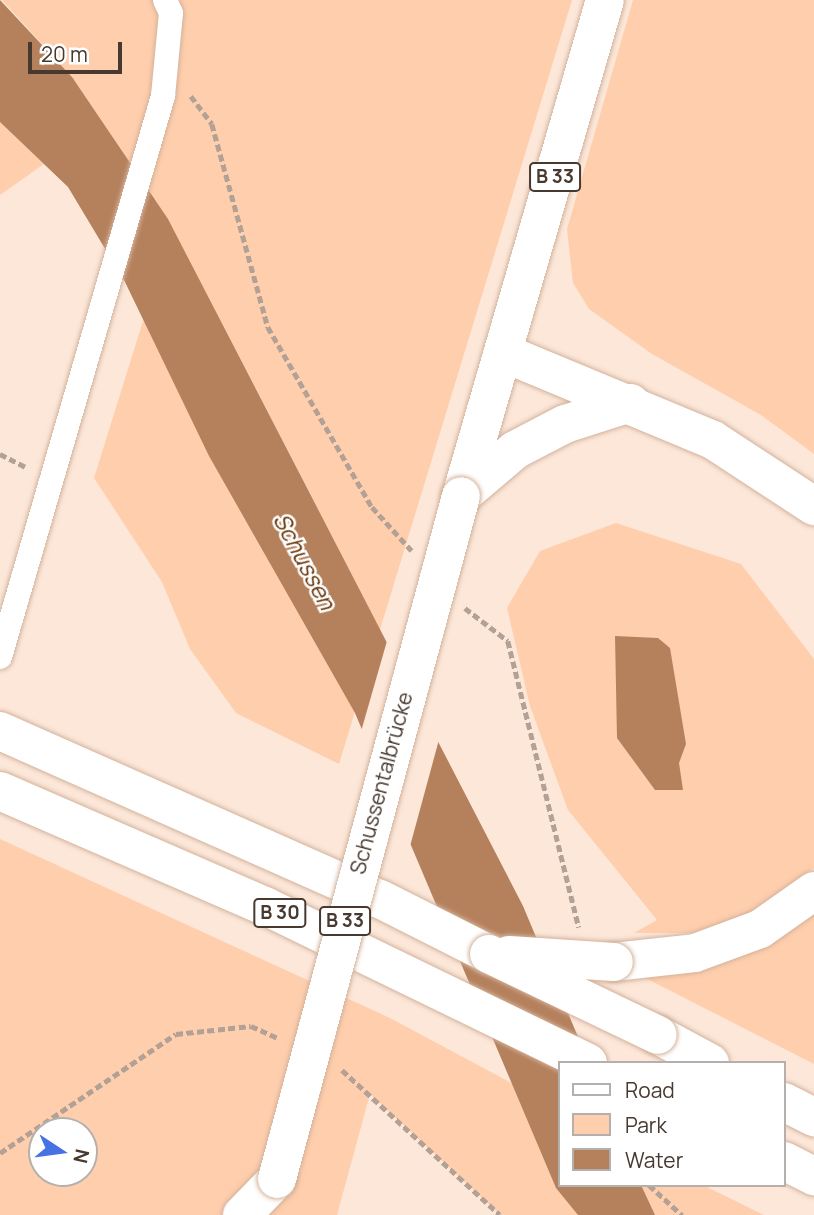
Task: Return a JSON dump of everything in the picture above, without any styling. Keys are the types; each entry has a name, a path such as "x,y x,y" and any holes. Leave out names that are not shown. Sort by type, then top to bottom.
{"main road":[{"name":"B 33","path":"504,353 605,0"},
{"path":"504,353 631,403 713,440 814,506"},
{"name":"Schussentalbrücke","path":"268,1215 461,496 504,353"},
{"path":"461,496 515,450 565,424 631,403"},
{"name":"B 30","path":"14,737 380,899 706,1061"},
{"name":"B 30","path":"9,794 265,906 584,1061"},
{"path":"489,954 614,962 695,953 760,929 814,891"},
{"path":"786,1103 814,1117"},
{"path":"786,1162 814,1176"},
{"path":"242,1215 277,1179"}],"street":[{"path":"0,657 163,96 171,13 166,0"}],"path":[{"path":"0,1153 176,1034 251,1026 287,1042"},
{"path":"334,1064 500,1215"},
{"path":"651,1187 682,1215"}],"green space":[{"path":"2,0 572,0 339,764 236,713 190,649 162,582 94,478 148,305 72,77"},
{"path":"633,0 814,0 814,454 761,415 652,354 589,309 573,283 567,229"},
{"path":"0,122 44,164 0,195"},
{"path":"616,523 741,564 814,659 814,868 756,910 698,933 634,933 657,920 568,810 530,706 507,608 540,551"},
{"path":"0,839 390,1018 558,1108 558,1187 707,1187 764,1215 500,1215 370,1094 337,1215 0,1215"},
{"path":"814,891 814,1064 614,962"}],"water":[{"name":"Schussen","path":"0,0 72,77 168,219 523,906 588,1061 558,1061 558,1187 642,1187 655,1215 578,1215 556,1188 355,713 209,456 125,282 68,187 0,122"},
{"path":"615,636 658,638 670,648 686,744 679,763 683,790 655,790 617,738"}],"pier":[{"path":"389,634 440,736 409,850 360,735"}]}
